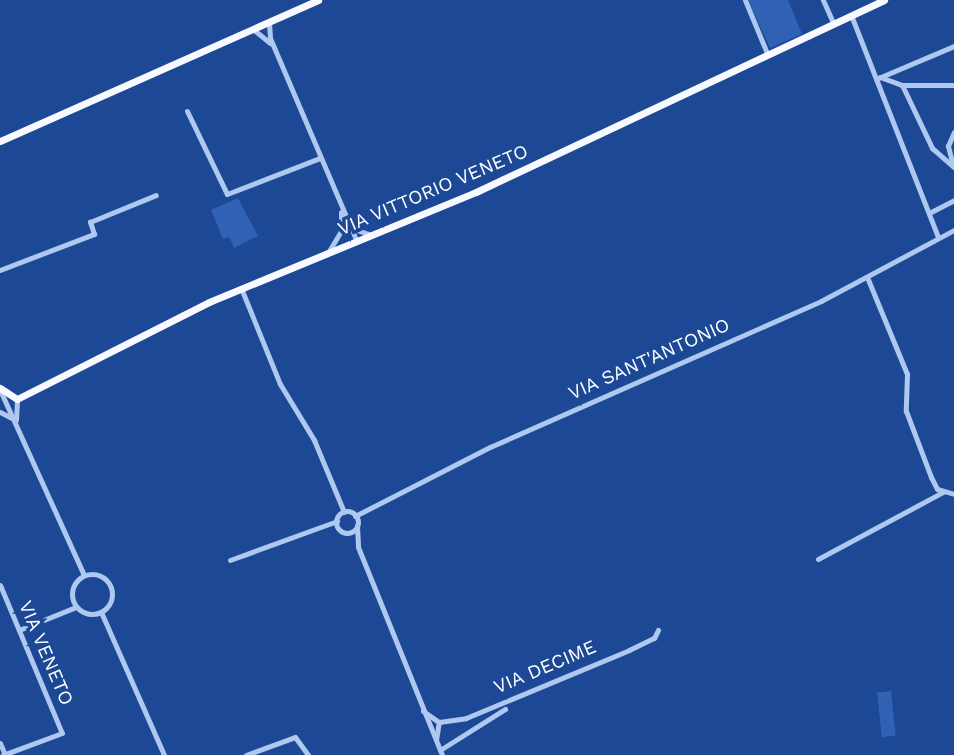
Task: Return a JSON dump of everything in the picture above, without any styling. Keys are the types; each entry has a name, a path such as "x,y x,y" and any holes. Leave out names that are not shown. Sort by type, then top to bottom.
{"main road":[{"path":"0,141 266,26 318,0"},
{"name":"VIA VITTORIO VENETO","path":"17,399 241,288 475,192 884,0"},
{"path":"0,389 17,399"}],"street":[{"path":"745,0 768,53"},
{"path":"823,0 833,22"},
{"path":"851,15 878,78 937,237"},
{"path":"265,37 266,26"},
{"path":"266,26 351,228 353,242"},
{"path":"254,30 265,37 274,48"},
{"path":"878,78 954,46"},
{"path":"878,78 902,85 951,85 954,94"},
{"path":"902,85 932,148 954,168"},
{"path":"187,111 227,194 320,158"},
{"path":"954,132 948,146 954,168"},
{"path":"0,270 93,234 90,222 156,195"},
{"path":"929,213 954,200"},
{"path":"329,251 341,231 341,209"},
{"path":"351,228 371,235"},
{"name":"VIA SANT'ANTONIO","path":"355,516 490,447 867,277 954,230"},
{"path":"341,231 353,242"},
{"path":"867,277 908,374 906,411 931,477 943,492"},
{"path":"241,288 280,384 314,440 344,512 355,516 358,547 430,731 440,749"},
{"path":"0,389 84,575"},
{"path":"16,423 17,399"},
{"path":"0,412 16,423"},
{"path":"818,559 943,492 954,494"},
{"path":"230,560 337,521 344,512"},
{"path":"337,521 358,547"},
{"path":"345,533 357,526"},
{"path":"96,573 110,584 110,603 101,612 88,614 76,607 72,589 84,575 96,573"},
{"name":"VIA VENETO","path":"0,585 62,733 4,755"},
{"path":"19,630 76,607"},
{"path":"101,612 164,755"},
{"name":"VIA DECIME","path":"437,721 467,718 629,650 654,638 658,630"},
{"path":"440,749 505,709"},
{"path":"423,711 437,721 440,749"},
{"path":"430,731 437,721"},
{"path":"246,755 295,737 308,755"},
{"path":"0,743 4,755"}],"shaded area":[{"path":"748,0 788,0 802,34 770,48"},
{"path":"238,198 258,236 234,248 229,237 223,239 211,210"},
{"path":"891,691 896,736 882,737 877,692"}]}
